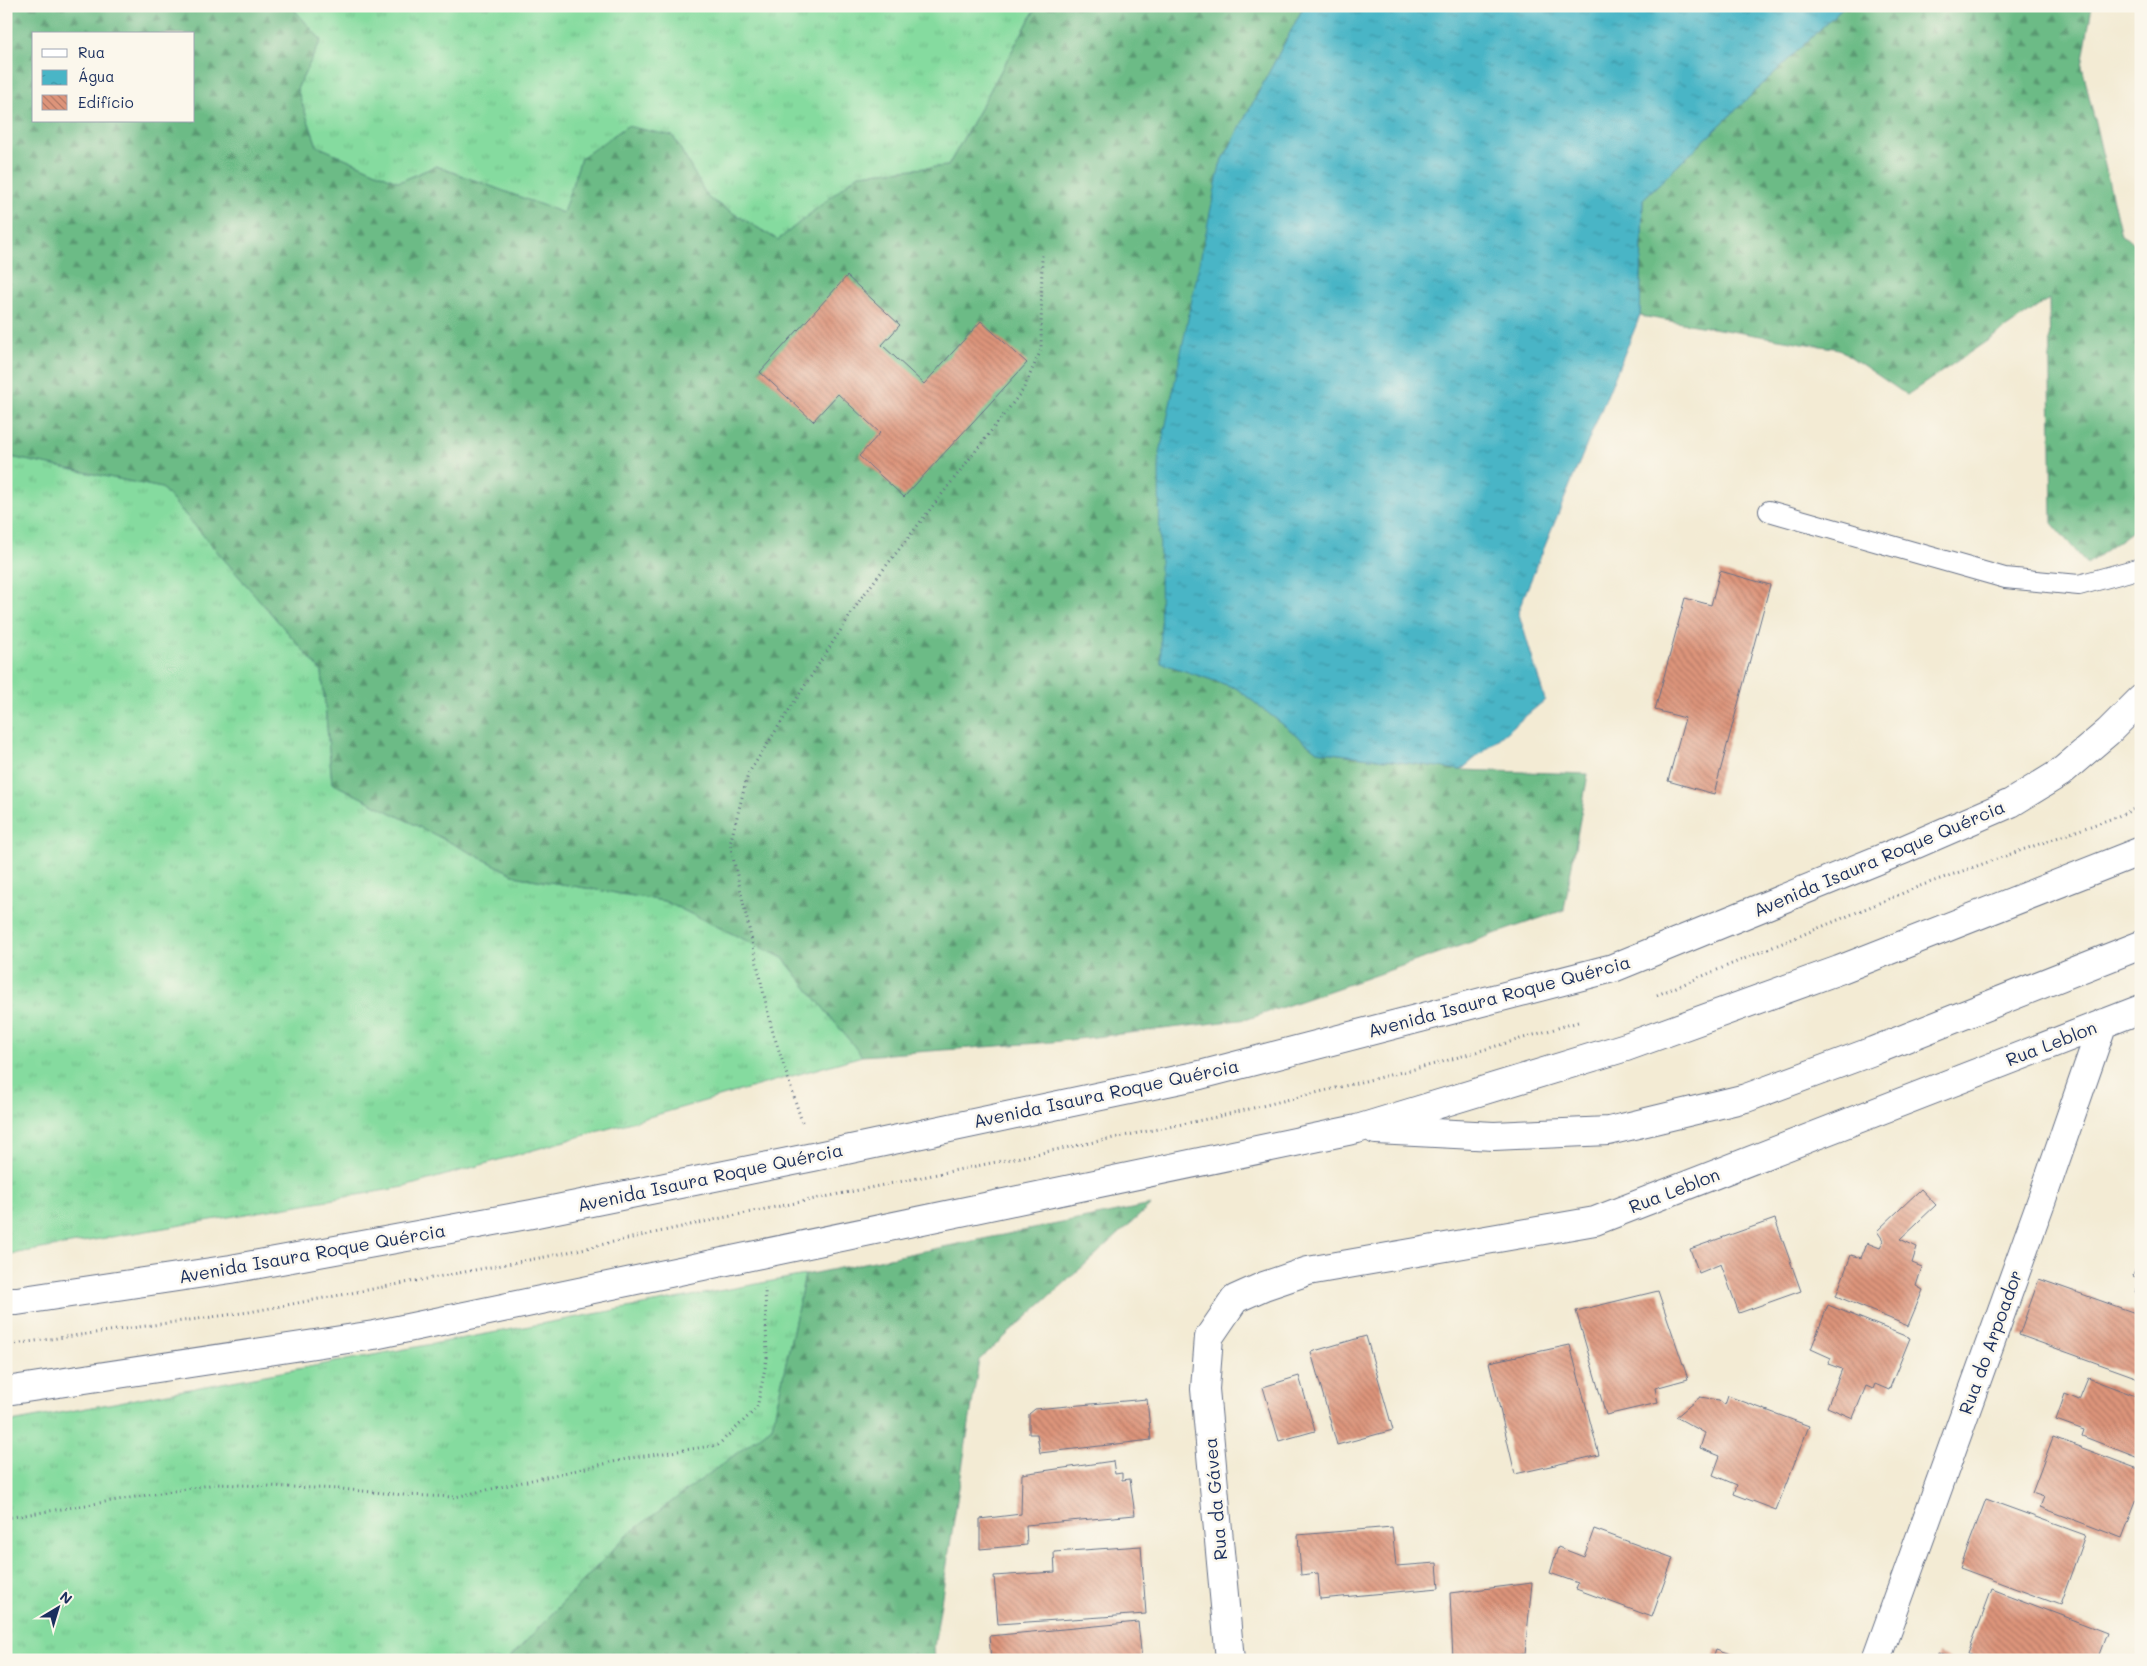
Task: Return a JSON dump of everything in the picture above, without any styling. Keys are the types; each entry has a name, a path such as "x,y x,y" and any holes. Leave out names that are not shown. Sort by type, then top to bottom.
{"main road":[{"name":"Avenida Isaura Roque Quércia","path":"6,1301 26,1300 230,1269 532,1214 812,1157 1200,1075 1614,968 1905,849 2010,803 2060,772 2108,732 2141,699"},
{"path":"6,1391 374,1335 1357,1129 1626,1047 1839,970 2141,851"},
{"path":"1357,1129 1494,1136 1618,1129 1746,1098 1873,1051 2141,945"},
{"name":"Rua Leblon","path":"1209,1338 1235,1299 1264,1286 1308,1271 1595,1221 2141,1009"},
{"name":"Rua do Arpoador","path":"1876,1660 2042,1199 2103,1023"},
{"name":"Rua da Gávea","path":"1209,1338 1205,1389 1230,1660"}],"lane":[{"path":"1769,511 2005,578 2079,585 2141,568"}],"path":[{"path":"812,1157 772,1026 730,844 748,774 862,596 1023,390 1041,350 1042,252"},
{"path":"6,1518 216,1484 340,1489 455,1498 631,1458 718,1445 757,1408 767,1358 764,1253"}],"green space":[{"path":"6,6 291,6 321,40 297,89 317,146 399,182 436,166 563,213 581,158 627,126 673,136 708,198 778,240 859,174 948,166 1037,6 1304,6 1220,165 1161,663 1236,688 1317,751 1461,770 1588,774 1564,910 1248,1019 1052,1042 862,1056 783,958 664,901 519,877 332,783 322,672 162,488 6,456"},
{"path":"291,6 1037,6 948,166 859,174 778,240 708,198 673,136 581,158 563,213 436,166 399,182 317,146 297,89 321,40"},
{"path":"1844,6 2092,6 2082,66 2121,235 2141,247 2141,525 2087,564 2052,523 2049,299 1907,395 1839,349 1640,316 1643,199"},
{"path":"6,456 162,488 322,672 332,783 519,877 664,901 783,958 862,1056 404,1187 6,1255"},
{"path":"1151,1205 979,1360 934,1647 935,1660 508,1660 627,1535 772,1427 805,1275"},
{"path":"805,1275 772,1427 627,1535 508,1660 6,1660 6,1423"}],"water":[{"path":"1304,6 1844,6 1643,199 1640,316 1518,611 1545,700 1461,770 1317,751 1236,688 1161,663 1159,458 1220,165"}],"building":[{"path":"847,276 900,325 882,345 924,384 981,321 1027,363 904,497 859,456 880,433 838,394 813,421 760,372"},
{"path":"1720,571 1770,585 1714,794 1668,781 1685,718 1655,710 1685,598 1711,605"},
{"path":"1921,1189 1936,1205 1900,1239 1917,1247 1912,1263 1922,1267 1916,1286 1923,1290 1908,1326 1836,1296 1851,1255 1861,1258 1867,1243 1880,1248 1883,1240 1877,1231"},
{"path":"1775,1219 1801,1291 1739,1313 1721,1264 1699,1273 1690,1249"},
{"path":"2141,1254 2141,1294 2135,1292 2140,1279 2133,1276"},
{"path":"2039,1279 2141,1315 2141,1379 2019,1335"},
{"path":"1658,1291 1688,1379 1655,1388 1658,1403 1606,1415 1576,1311"},
{"path":"1828,1305 1910,1338 1889,1390 1875,1384 1873,1389 1866,1386 1853,1418 1827,1407 1842,1369 1828,1364 1831,1358 1811,1349"},
{"path":"1366,1336 1393,1430 1337,1445 1311,1352"},
{"path":"1570,1345 1599,1455 1515,1474 1489,1362"},
{"path":"1299,1376 1315,1431 1279,1441 1263,1387"},
{"path":"2088,1378 2141,1398 2141,1459 2082,1436 2084,1430 2056,1420 2065,1394 2079,1400"},
{"path":"1728,1396 1809,1426 1776,1510 1734,1494 1737,1485 1713,1475 1720,1456 1700,1448 1705,1433 1676,1417 1700,1397 1719,1400 1725,1405"},
{"path":"1147,1399 1151,1440 1040,1453 1037,1434 1029,1434 1029,1414 1035,1409"},
{"path":"2053,1437 2141,1470 2141,1489 2122,1538 2040,1507 2044,1497 2032,1493"},
{"path":"1113,1461 1115,1474 1122,1473 1122,1480 1130,1479 1135,1515 1026,1525 1027,1545 980,1549 980,1519 1021,1514 1022,1474"},
{"path":"1986,1499 2085,1535 2060,1605 1960,1568"},
{"path":"1392,1527 1396,1566 1437,1563 1439,1588 1320,1599 1318,1573 1301,1575 1298,1535"},
{"path":"1594,1529 1673,1558 1652,1617 1576,1589 1578,1583 1550,1573 1558,1547 1584,1557"},
{"path":"1141,1546 1146,1614 998,1624 994,1576 1055,1572 1054,1552"},
{"path":"1532,1583 1525,1654 1453,1660 1450,1593"},
{"path":"1992,1589 2107,1633 2097,1660 1985,1660 1968,1653"},
{"path":"1138,1622 1142,1660 991,1660 989,1636"},
{"path":"1716,1649 1744,1659 1744,1660 1712,1660"},
{"path":"1938,1653 1955,1660 1936,1660"}]}
